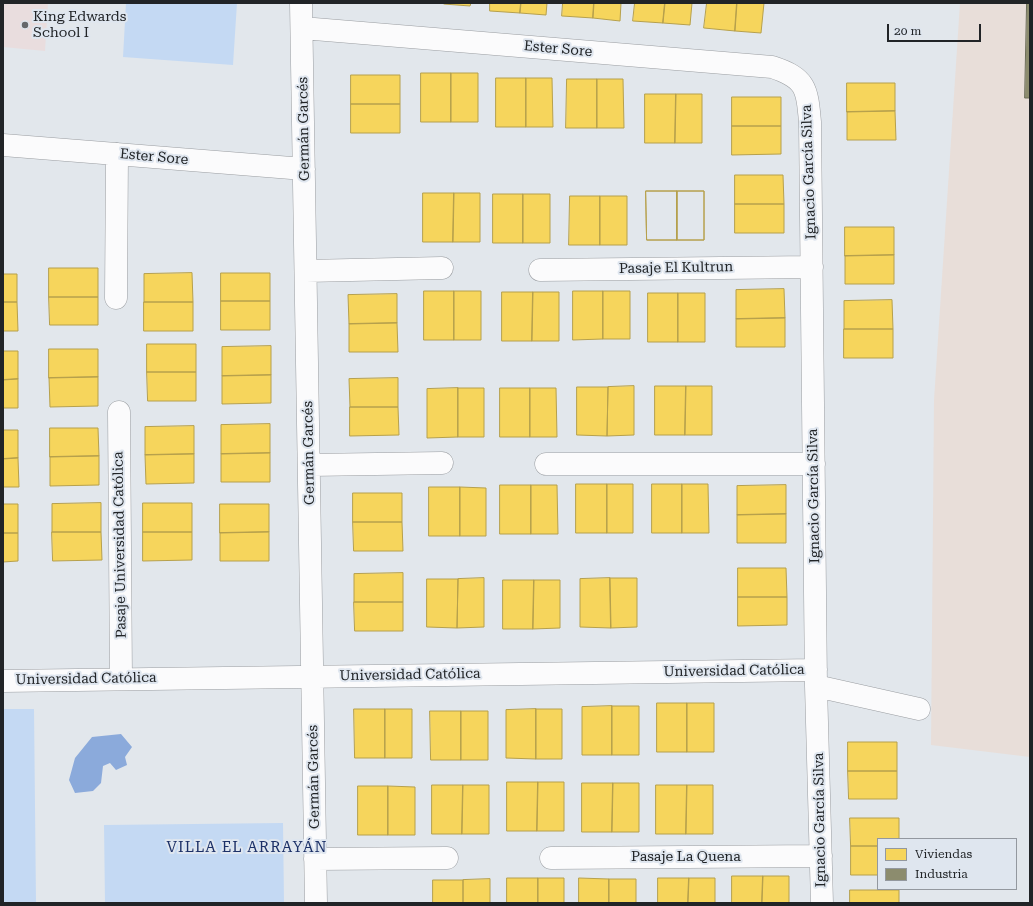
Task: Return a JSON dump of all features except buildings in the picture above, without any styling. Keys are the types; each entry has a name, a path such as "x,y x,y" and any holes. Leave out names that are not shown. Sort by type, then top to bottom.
{"street":[{"name":"Germán Garcés","path":"301,3 310,465 316,903"},
{"name":"Ester Sore","path":"302,28 772,67 792,74 805,89"},
{"name":"Ignacio García Silva","path":"805,89 810,122 816,678 822,903"},
{"name":"Ester Sore","path":"3,145 304,169"},
{"path":"116,298 117,154"},
{"name":"Pasaje El Kultrun","path":"540,270 812,267"},
{"path":"306,270 442,268"},
{"name":"Pasaje Universidad Católica","path":"119,412 122,679"},
{"path":"310,465 442,463"},
{"path":"546,464 814,464"},
{"name":"Universidad Católica","path":"3,681 313,676 816,678 919,709"},
{"name":"Pasaje La Quena","path":"551,858 821,856"},
{"path":"315,859 447,858"}],"shaded area":[{"name":"King Edwards School I","path":"3,3 48,3 45,51 3,47"},
{"path":"126,3 237,3 233,65 123,57"},
{"path":"960,3 1030,3 1030,757 931,745 934,400"},
{"path":"3,709 34,709 36,903 3,903"},
{"path":"283,823 284,903 105,903 104,825"}],"water":[{"path":"121,734 132,747 125,757 127,765 116,770 110,763 103,766 101,783 93,791 75,793 69,780 75,758 92,737"}],"place":[{"name":"King Edwards School I","path":"25,25"}],"district":[{"name":"VILLA EL ARRAYÁN","path":"247,848"}]}
